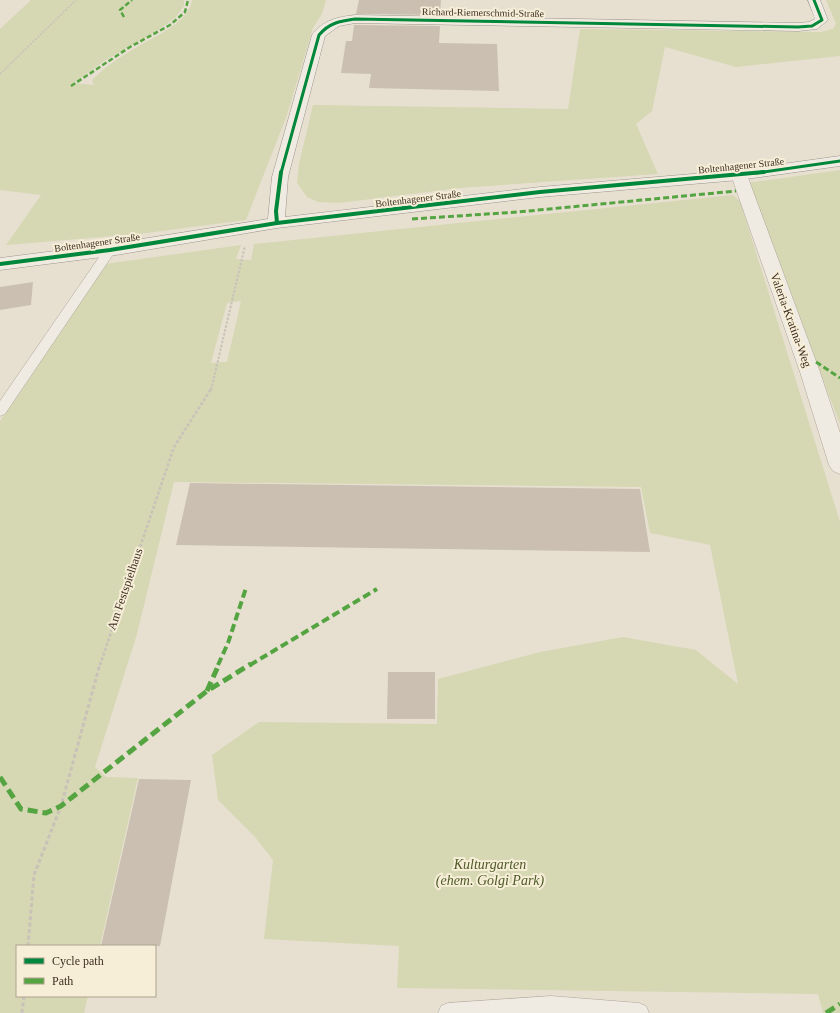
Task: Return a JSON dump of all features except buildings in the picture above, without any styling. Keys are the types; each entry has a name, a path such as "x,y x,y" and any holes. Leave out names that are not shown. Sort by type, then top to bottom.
{"street":[{"name":"Richard-Riemerschmid-Straße","path":"277,224 276,211 280,177 319,35 325,27 334,22 355,19 798,27 812,26 822,20 821,14 814,0"},
{"name":"Boltenhagener Straße","path":"0,264 110,250 277,224 540,192 738,176 840,161"},
{"name":"Valeria-Kratina-Weg","path":"738,176 810,372 840,465"}],"lane":[{"path":"0,411 110,250"},
{"path":"448,1013 551,1006 639,1013"}],"path":[{"path":"0,74 76,0"},
{"path":"22,1013 24,997"}],"green space":[{"path":"31,0 184,0 184,6 175,18 158,30 104,61 74,83 94,85 92,80 111,64 132,50 168,30 184,16 189,9 192,0 326,0 322,14 313,28 287,115 246,220 139,234 6,245 41,195 0,190 0,29"},
{"path":"826,0 840,0 840,56 736,67 665,47 652,111 636,124 658,174 460,188 339,203 318,202 307,197 297,183 299,164 313,105 568,109 580,29 821,32 833,29 836,24"},
{"path":"840,170 840,424 747,183"},
{"name":"Kulturgarten (ehem. Golgi Park)","path":"733,195 740,201 840,522 840,1013 823,1013 818,994 397,988 399,946 264,939 273,860 255,837 218,800 212,755 259,722 437,724 438,679 540,652 623,637 696,650 738,684 710,545 650,533 641,487 174,482 137,634 95,767 106,777 138,778 100,945 16,945 16,997 88,997 84,1013 0,1013 0,421 105,264 241,245 236,259 251,260 254,244","holes":["241,301 227,362 211,363 227,303"]}],"marked path":[{"path":"124,17 120,10 132,0"},
{"path":"71,86 130,47 170,25 185,12 188,0"},
{"path":"412,219 518,212 736,191"},
{"path":"816,362 840,378"},
{"path":"207,691 228,643 246,588"},
{"path":"0,777 21,809 46,813 61,806 207,691 377,589"},
{"path":"826,1013 840,1004"}],"cycle path":[{"path":"277,223 276,211 280,177 319,35 327,27 335,23 355,19 798,27 812,26 822,20 821,14 814,0"},
{"path":"0,264 110,250 277,223 540,192 739,175 840,161"}]}
